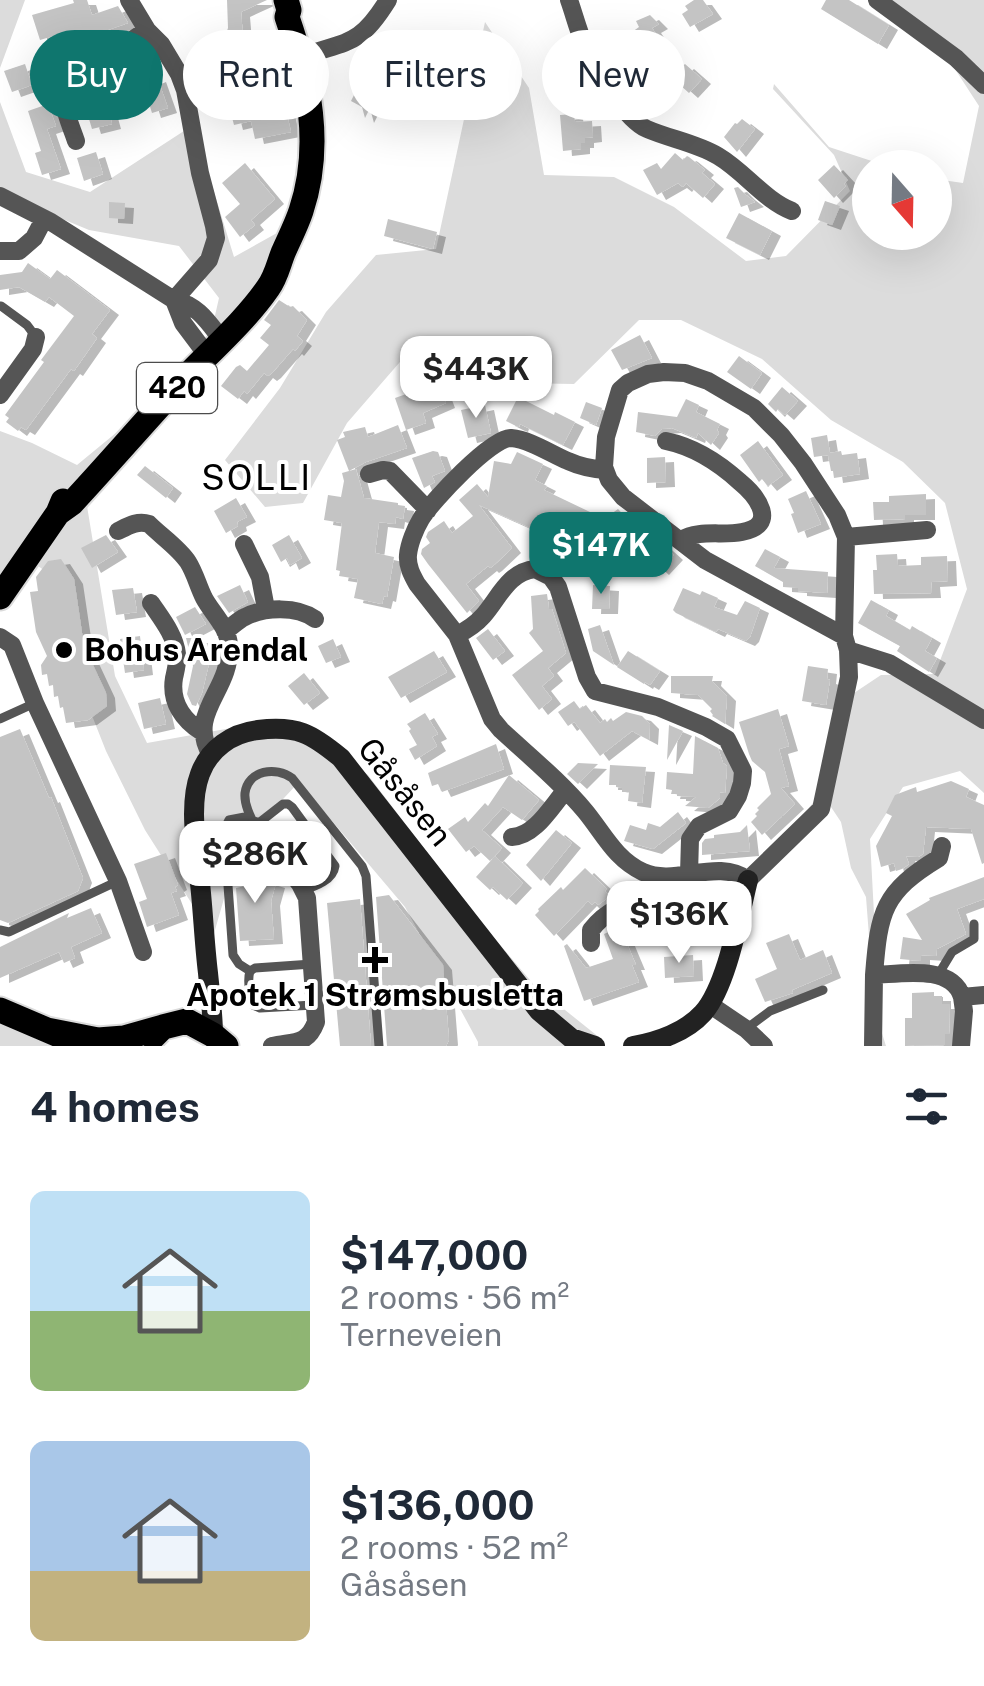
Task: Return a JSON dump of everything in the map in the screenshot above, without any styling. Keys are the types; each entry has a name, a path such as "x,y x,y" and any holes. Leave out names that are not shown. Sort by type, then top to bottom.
{"main road":[{"name":"420","path":"282,6 290,30"},
{"name":"420","path":"0,595 58,512 64,497 128,417 210,341 282,254 303,206 312,160 312,120"},
{"path":"0,1010 84,1046"},
{"path":"47,1030 98,1040 166,1032 219,1040"}],"street":[{"path":"129,0 147,30"},
{"path":"329,48 351,42 368,29 388,0"},
{"path":"569,0 584,44 622,108 639,124 716,155 772,201 792,211"},
{"path":"877,0 956,58 984,85"},
{"path":"163,48 172,58 185,90 216,238 208,260 174,300"},
{"path":"69,120 76,140"},
{"path":"1,200 44,219 174,300 197,309 210,341"},
{"path":"0,252 19,252 34,238 44,219"},
{"path":"0,394 33,349 36,338"},
{"path":"633,1046 662,1039 705,1011 728,955 748,880 821,809 849,677 846,643 846,537 837,515 792,449 754,408 708,381 685,373 648,374 620,390 606,436 605,470 624,497 705,560 846,643 889,663 984,720"},
{"path":"605,470 573,464 537,447 504,439 470,465 419,522 410,546 409,566 417,584 456,635 492,718 585,811 627,864 662,878 723,872 736,873 748,880"},
{"path":"666,441 683,444 711,459 746,487 762,508 760,522 750,530 693,535 681,540"},
{"path":"369,474 384,470 396,475 428,510"},
{"path":"118,531 143,522 160,534 187,561 225,631 230,650 228,666 207,710 202,732"},
{"path":"846,537 926,530"},
{"path":"244,544 260,577 266,610"},
{"path":"456,635 483,616 518,573 535,568 551,577 558,587 586,677 595,690 658,707 727,739 743,771 742,783 728,811 698,826 690,838 689,874"},
{"path":"151,603 176,649 176,702 182,716 202,732 211,754 198,780 195,815 208,978 219,1040"},
{"path":"225,631 245,617 266,610 299,612 315,619"},
{"path":"0,636 12,645 118,881 143,952"},
{"name":"Gåsåsen","path":"211,754 240,732 287,729 318,739 362,782 540,1011 571,1038 595,1046"},
{"path":"512,837 528,833 565,791"},
{"path":"252,821 304,890 308,907 316,1022 312,1034 300,1041 272,1046"},
{"path":"873,1046 877,938 887,904 898,888 939,858 942,846"},
{"path":"591,943 590,930 598,921 613,910 650,895 662,878"},
{"path":"874,975 912,973 952,980 959,986 964,1011 960,1046"},
{"path":"166,1032 203,1000 208,978"},
{"path":"962,996 984,995"},
{"path":"709,1004 764,1046"}],"lane":[{"path":"0,306 27,325 36,338"},
{"path":"0,719 35,703"},
{"path":"252,821 246,793 249,783 268,771 285,773 362,866 368,883 379,1046"},
{"path":"250,971 233,955 224,830 229,820 252,821 282,804 292,807 335,866 333,874 319,885 304,890"},
{"path":"0,930 9,932 118,881"},
{"path":"938,975 952,952 974,939 974,924"},
{"path":"250,971 312,964"},
{"path":"250,971 253,1004 260,1008 314,1005"},
{"path":"746,1029 770,1010 823,990"}],"shaded area":[{"path":"0,0 25,0 0,68"},
{"path":"868,0 984,0 984,793 960,771 903,787 870,839 880,1027 886,1046 881,1046 866,897 851,868 841,822 829,804 792,828 828,785 851,695 881,675 935,674 967,589 945,503 903,462 831,420 762,359 681,320 639,320 574,384 515,383 434,339 406,355 347,423 303,503 265,507 225,460 280,388 326,312 376,255 436,249 464,120 522,120 522,78 529,88 544,175 614,177 674,207 746,261 786,256 850,191 834,155 773,89 774,84 829,147 852,155 852,250 952,250 952,181 963,183 979,106 951,63"},
{"path":"0,102 26,172 90,192 187,129 207,169 234,257 295,223 299,251 120,455 87,506 115,676 147,743 237,727 313,731 368,775 478,919 535,986 605,1042 599,1046 478,1046 405,907 299,782 239,846 213,937 145,830 106,751 72,665 45,571 27,558 0,596 0,431 77,465 145,409 208,346 219,298 179,246 89,230 0,193"},
{"path":"0,1014 75,1046 0,1046"}],"building":[{"path":"73,0 87,0 92,15 118,6 128,23 108,30 37,30 32,15 74,3"},
{"path":"227,0 267,0 241,12 242,30 228,28"},
{"path":"694,0 703,0 713,14 690,27 682,14"},
{"path":"826,0 849,0 889,25 878,44 821,9"},
{"path":"650,15 659,24 653,30 635,30 639,27 636,21"},
{"path":"25,64 30,86 12,92 4,71"},
{"path":"685,64 702,79 689,93 685,89"},
{"path":"742,119 755,129 737,152 724,137"},
{"path":"31,120 54,120 56,126 47,129 61,169 42,175 35,153 41,151"},
{"path":"89,120 111,120 112,124 92,129"},
{"path":"233,120 288,120 291,132 255,139 251,121 234,125"},
{"path":"560,120 592,121 593,137 585,138 581,149 563,151"},
{"path":"96,152 103,174 84,181 77,158"},
{"path":"675,153 683,160 689,157 715,184 703,198 686,183 683,187 678,183 657,195 643,170 657,163 661,169"},
{"path":"245,163 275,199 251,220 255,225 240,237 225,217 240,204 222,183"},
{"path":"834,165 848,180 834,198 818,180"},
{"path":"738,187 755,202 741,207 734,188"},
{"path":"825,201 840,206 832,225 818,220"},
{"path":"109,202 125,203 124,219 109,218"},
{"path":"739,213 772,231 760,255 726,238"},
{"path":"388,219 437,232 433,249 384,236"},
{"path":"28,263 50,279 57,270 110,310 92,334 97,338 74,371 71,369 26,430 21,427 18,431 6,422 9,418 5,415 74,316 49,297 45,302 19,287 0,290 0,275 22,272"},
{"path":"279,300 293,306 307,320 297,336 303,341 272,373 264,373 238,399 221,386 236,367 240,365 247,371 269,345 260,338 271,325 264,320"},
{"path":"640,335 652,358 622,370 611,350"},
{"path":"446,354 456,381 440,387 446,403 423,413 426,423 406,430 395,398 429,386 422,364"},
{"path":"739,356 762,373 751,389 727,372"},
{"path":"782,387 798,401 785,415 768,404"},
{"path":"518,397 575,422 563,445 506,421"},
{"path":"686,399 699,405 696,412 720,424 711,445 698,433 696,438 672,428 662,429 655,436 636,432 638,412 677,417"},
{"path":"586,402 602,408 596,425 580,418"},
{"path":"485,405 491,433 468,438 461,410"},
{"path":"398,425 407,448 349,471 337,440 345,437 343,432 365,427 368,437"},
{"path":"827,435 830,453 857,453 860,474 834,478 828,455 814,457 811,438"},
{"path":"758,441 783,475 768,486 762,479 759,482 740,455"},
{"path":"438,452 445,471 432,476 435,482 424,488 412,458"},
{"path":"517,452 543,464 535,480 547,486 544,490 590,512 618,559 601,568 580,529 566,522 564,526 558,523 553,564 540,558 542,533 479,505 512,548 466,584 479,601 467,613 428,564 422,549 430,543 428,532 444,521 452,533 473,516 459,500 477,484 488,497 494,461 511,464"},
{"path":"665,457 666,482 647,483 647,458"},
{"path":"145,466 173,488 166,498 137,475"},
{"path":"356,469 364,498 405,506 403,519 396,517 395,524 379,522 375,553 394,557 387,597 384,596 382,604 354,598 358,579 339,576 340,571 336,570 342,523 324,520 328,495 341,497 342,473"},
{"path":"806,491 821,524 798,533 788,499"},
{"path":"926,494 926,515 874,520 873,502 889,502 889,496"},
{"path":"236,498 247,517 226,533 214,511"},
{"path":"618,509 633,525 621,534 604,519"},
{"path":"106,535 118,552 92,568 81,548"},
{"path":"289,535 302,558 290,565 287,558 281,562 272,545"},
{"path":"654,537 674,555 660,570 638,550"},
{"path":"765,549 780,557 774,568 828,572 827,593 783,587 783,582 755,566"},
{"path":"897,554 898,566 921,565 921,557 947,556 948,581 931,582 932,593 874,594 876,555"},
{"path":"61,559 74,579 84,646 106,693 107,706 88,720 66,723 53,685 49,686 47,674 42,675 41,665 47,656 36,632 30,592 38,591 36,577 48,561"},
{"path":"240,585 248,602 229,613 217,596"},
{"path":"593,585 610,586 609,609 592,609"},
{"path":"133,588 137,612 116,615 112,590"},
{"path":"683,588 718,598 714,607 737,615 745,601 760,608 750,637 746,641 718,629 716,632 676,613 673,610"},
{"path":"547,594 566,653 548,668 554,676 542,686 552,699 539,710 512,675 543,651 529,633 533,629 531,596"},
{"path":"871,600 889,610 886,616 932,638 925,651 937,658 929,672 897,651 900,646 858,623"},
{"path":"195,607 206,624 185,635 176,617"},
{"path":"600,625 614,665 593,651 588,629"},
{"path":"488,629 505,651 493,660 476,638"},
{"path":"140,636 144,670 125,673 120,639"},
{"path":"186,638 199,638 206,652 212,651 196,706 187,694 193,666"},
{"path":"333,639 341,657 326,663 318,646"},
{"path":"434,651 447,672 401,698 388,677"},
{"path":"628,651 660,671 650,685 617,667"},
{"path":"808,666 828,669 826,705 802,701"},
{"path":"304,673 320,693 304,705 288,686"},
{"path":"671,676 713,676 712,681 727,696 725,724 712,716 712,709 698,695 671,693"},
{"path":"160,698 166,724 144,729 138,703"},
{"path":"574,701 580,709 586,705 600,723 611,718 613,721 626,712 642,716 650,724 649,740 632,731 600,756 576,724 568,726 558,712"},
{"path":"778,709 789,746 779,749 789,786 781,788 795,804 762,835 751,822 757,816 757,808 771,794 765,772 752,761 739,722"},
{"path":"425,713 438,734 432,737 437,746 415,760 409,749 417,745 407,724"},
{"path":"669,725 683,731 667,760"},
{"path":"20,729 83,878 78,891 8,923 0,920 0,737"},
{"path":"695,736 718,748 727,766 725,793 720,792 720,798 708,808 685,806 696,797 677,796 666,789 667,772 693,774"},
{"path":"496,744 504,769 442,792 438,784 432,786 428,773"},
{"path":"578,763 598,764 578,784 567,774"},
{"path":"610,765 646,767 642,803 628,801 629,792 609,785"},
{"path":"509,775 539,800 522,820 503,807 482,830 502,848 490,861 474,846 466,852 448,829 465,817 468,822 485,803 488,806"},
{"path":"951,781 969,789 966,797 984,805 984,863 971,829 926,827 923,854 906,856 909,864 896,871 894,863 881,867 876,846 892,816 886,813 895,795"},
{"path":"678,812 686,823 653,849 624,841 630,825 646,830 648,823 660,827"},
{"path":"747,825 750,851 702,855 705,839 740,832"},
{"path":"556,830 572,843 541,881 526,865"},
{"path":"166,853 178,885 177,891 171,893 179,915 147,927 139,902 147,899 134,864"},
{"path":"495,856 523,883 507,900 476,877"},
{"path":"246,865 262,869 260,878 276,883 271,901 274,939 240,941 236,888 245,886 242,876"},
{"path":"585,868 610,896 598,905 588,901 554,936 535,915"},
{"path":"984,877 984,899 957,909 966,934 937,949 936,956 921,955 921,961 900,959 903,937 922,940 906,914 929,898"},
{"path":"692,891 709,911 694,923 684,920 679,924 676,920 659,935 648,922 672,901 675,905"},
{"path":"389,895 443,965 449,1040 446,1046 387,1046 376,897"},
{"path":"360,899 371,1046 340,1046 327,903"},
{"path":"91,908 102,933 71,947 75,958 64,963 59,952 0,978 0,947 69,913 67,918"},
{"path":"620,927 639,982 584,1001 564,946 567,944 586,968 613,959 604,934"},
{"path":"789,934 800,960 823,950 832,973 765,1002 755,979 777,969 766,943"},
{"path":"693,955 694,976 665,978 664,957"},
{"path":"934,992 934,996 942,996 942,1004 950,1004 945,1045 905,1046 905,1018 912,1018 912,993"}],"place":[{"name":"Bohus Arendal","path":"64,650"},
{"name":"Apotek 1 Strømsbusletta","path":"375,960"}],"district":[{"name":"SOLLI","path":"257,478"}]}
